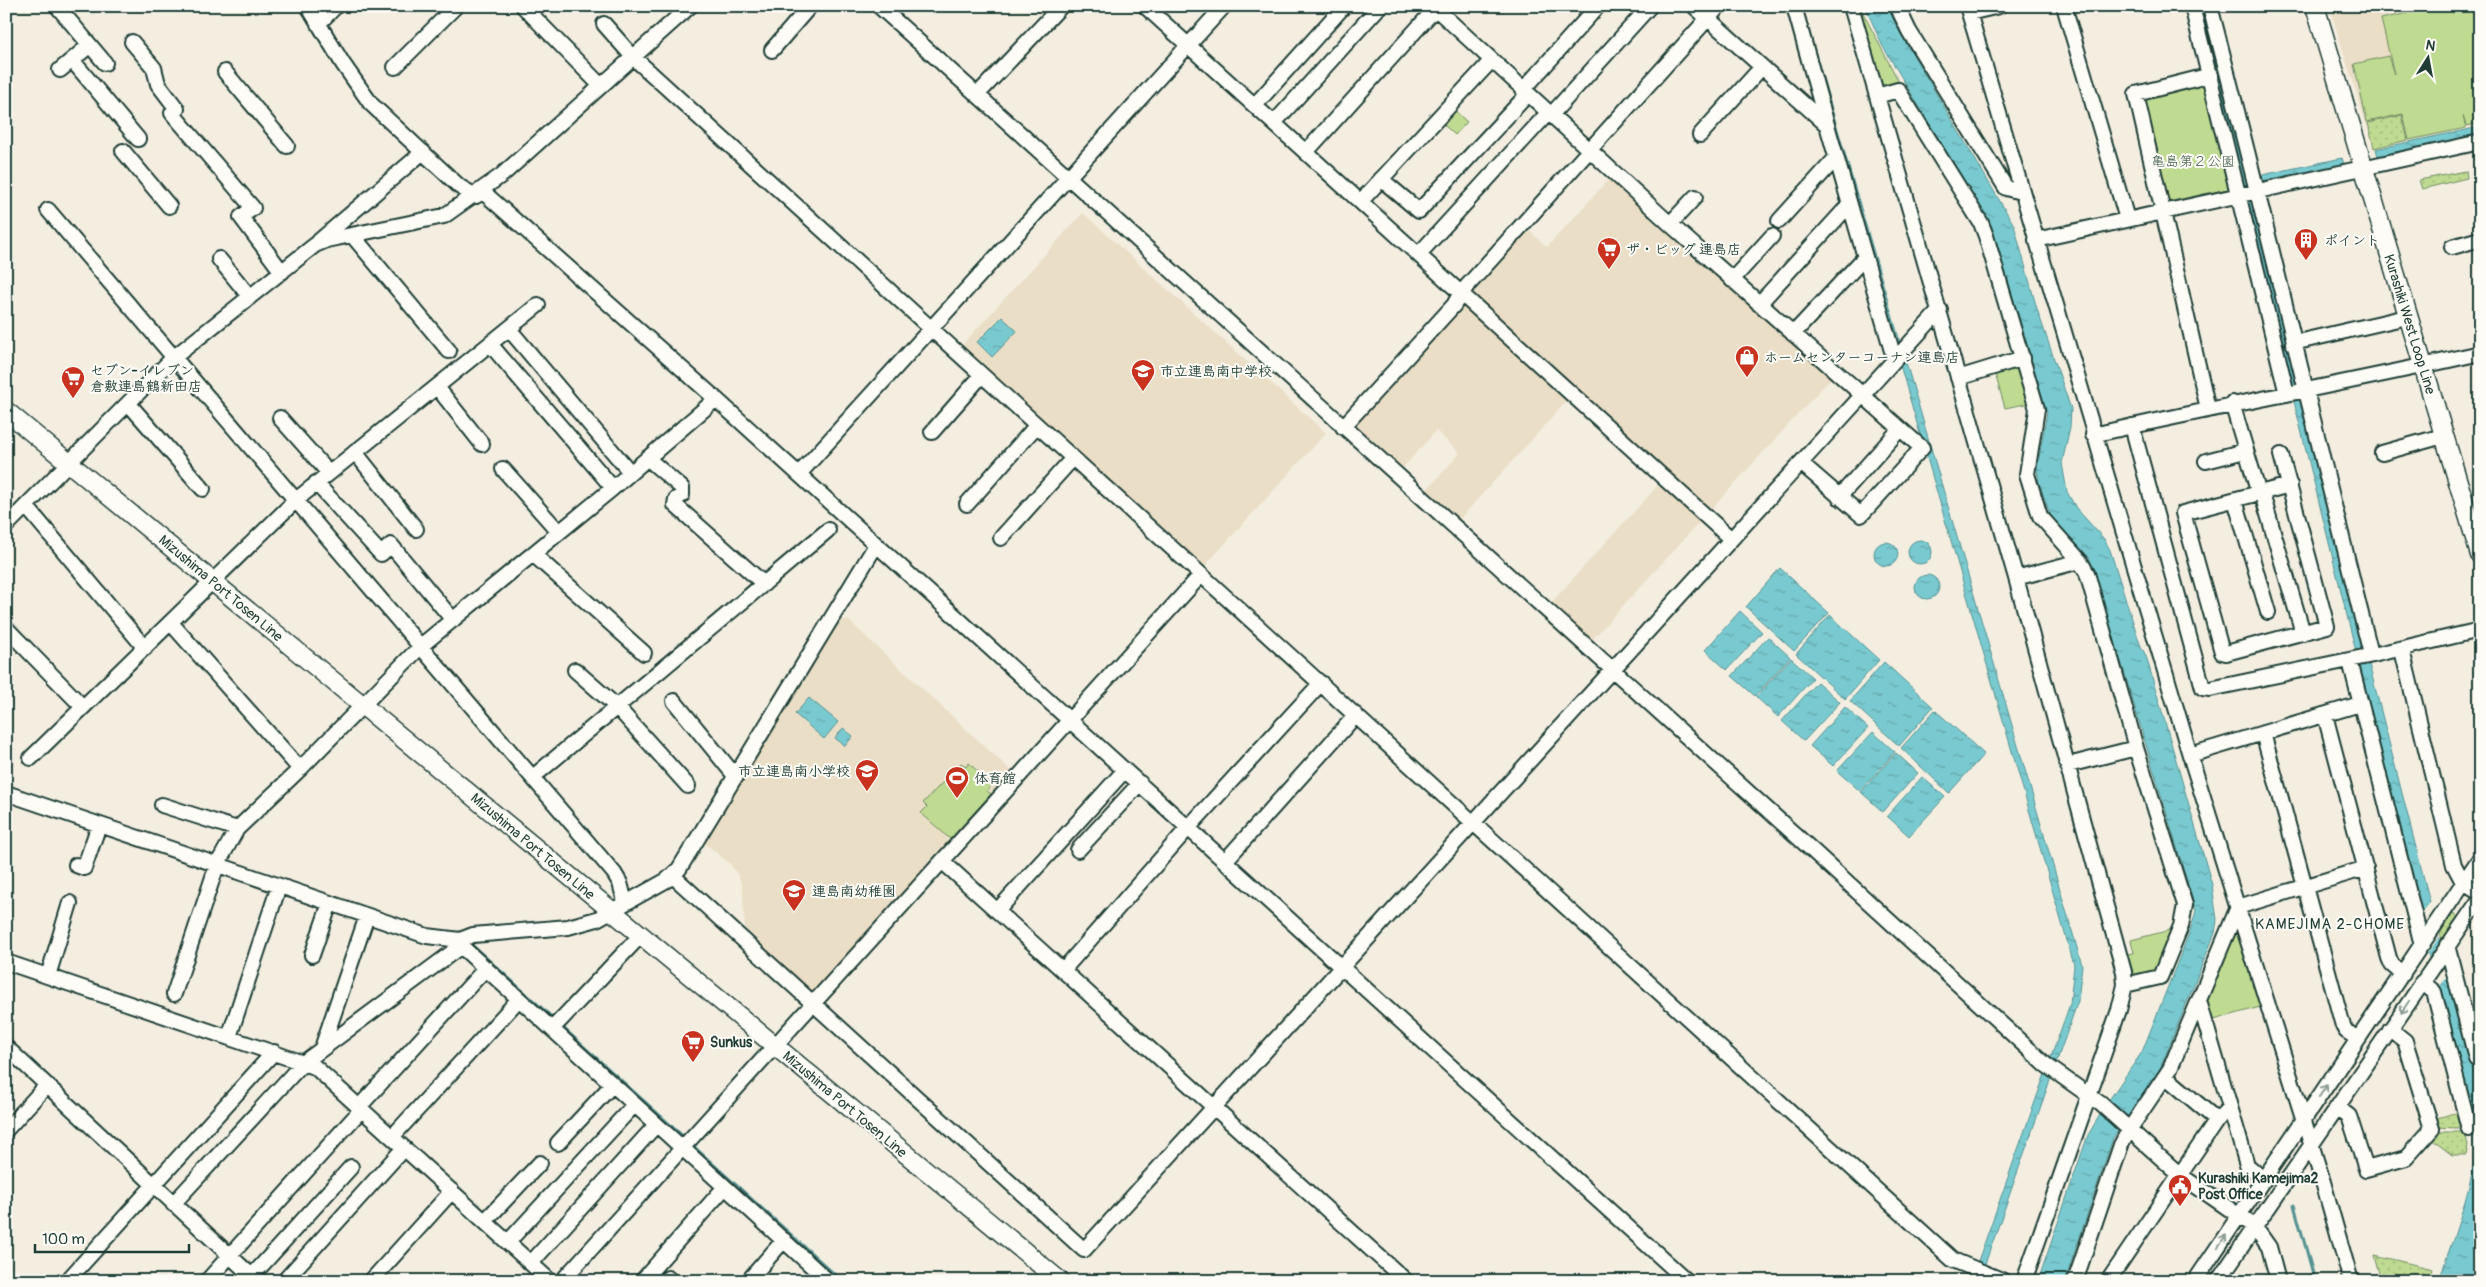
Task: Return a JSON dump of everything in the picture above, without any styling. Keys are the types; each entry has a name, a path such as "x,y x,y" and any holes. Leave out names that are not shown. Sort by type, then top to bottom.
{"main road":[{"name":"Kurashiki West Loop Line","path":"2315,6 2422,367 2479,547"},
{"name":"Mizushima Port Tosen Line","path":"6,411 361,704 618,906 641,936 1060,1281"}],"street":[{"path":"57,6 105,63"},
{"path":"308,6 342,64 371,104 460,187 479,193 716,398 1687,1281"},
{"path":"318,24 336,6"},
{"path":"395,66 456,6"},
{"path":"523,6 601,86"},
{"path":"315,245 327,240 444,216 479,193 690,6"},
{"path":"772,50 810,6"},
{"path":"879,6 1610,670 1812,850 2050,1069 2095,1101 2180,1175 2254,1226 2269,1247 2278,1281"},
{"path":"977,95 1061,6"},
{"path":"1145,6 1731,539"},
{"path":"798,474 1224,6"},
{"path":"1255,105 1344,6"},
{"path":"1274,123 1380,6"},
{"path":"1382,178 1419,211 1525,92 1598,6"},
{"path":"1419,254 1650,6"},
{"path":"1694,6 1827,125"},
{"path":"1343,427 1454,305 1460,294 1589,149 1719,6"},
{"path":"1794,6 1865,257 1898,354"},
{"path":"1851,6 2016,578 2121,956 2125,985 2095,1101 2024,1281"},
{"path":"1897,6 1909,31 2006,188 2021,192"},
{"path":"1999,6 1968,10 2190,755 2351,1281"},
{"path":"2064,6 2127,219"},
{"path":"2192,6 2211,75 2249,192 2293,343 2296,393"},
{"path":"2210,6 2249,192 2296,393 2371,656"},
{"path":"1306,152 1434,7 1670,224 1861,396 1922,448 1861,515 1801,463"},
{"path":"604,24 633,57 1954,1260 2004,1281"},
{"path":"132,42 154,68 158,84 175,111 253,208 241,217 282,272"},
{"path":"60,70 90,45"},
{"path":"72,60 138,139"},
{"path":"1361,201 1491,60"},
{"path":"1700,135 1762,67"},
{"path":"225,72 287,146"},
{"path":"2208,408 2136,94 2211,75"},
{"path":"1877,96 1898,90 1981,223 1995,262 2037,409 2027,474 2040,516 2080,561 2087,574 2136,748 2185,905 2185,914 2160,977 2125,985"},
{"path":"2036,240 2249,192 2479,145"},
{"path":"123,151 169,206"},
{"path":"6,526 173,358 315,245 423,152"},
{"path":"1779,221 1836,158"},
{"path":"1670,224 1695,197"},
{"path":"1759,304 1850,205"},
{"path":"48,210 173,358 422,645 614,873 620,883 618,906"},
{"path":"352,235 449,351"},
{"path":"1732,280 1772,236"},
{"path":"2452,247 2480,239"},
{"path":"1793,334 1865,257"},
{"path":"219,259 250,297"},
{"path":"32,758 296,500 538,305"},
{"path":"672,875 1084,1250 1610,670 1940,310"},
{"path":"2293,343 2408,317"},
{"path":"508,329 630,472"},
{"path":"490,344 613,488"},
{"path":"2094,436 2208,408 2296,393 2480,353"},
{"path":"1958,378 2023,358"},
{"path":"932,432 982,375"},
{"path":"437,387 482,444"},
{"path":"174,994 219,862 236,829 300,769 361,704 422,645 613,488 716,398"},
{"path":"2232,403 2245,451 2303,633"},
{"path":"128,404 203,489"},
{"path":"280,418 329,473"},
{"path":"967,504 1037,425"},
{"path":"2132,426 2203,688 2210,689 2338,661 2352,661 2480,630"},
{"path":"1839,497 1900,428"},
{"path":"2382,453 2443,436"},
{"path":"2206,461 2245,451"},
{"path":"356,452 416,529"},
{"path":"2281,455 2290,485 2327,626 2226,653 2222,652 2183,513 2290,485"},
{"path":"647,458 682,488 682,495 676,499 675,506 764,584"},
{"path":"1001,538 1073,458"},
{"path":"503,469 559,532"},
{"path":"316,483 381,554 391,545 453,620"},
{"path":"2234,500 2268,612"},
{"path":"26,506 145,648"},
{"path":"533,777 828,530"},
{"path":"177,1201 303,1063 473,935 568,927 585,923 672,875 679,869 876,545"},
{"path":"533,554 644,653"},
{"path":"2016,578 2080,561"},
{"path":"562,1281 812,1003 1071,721 1201,575"},
{"path":"171,623 300,769"},
{"path":"6,628 77,701"},
{"path":"2402,650 2454,864 2463,882 2480,892"},
{"path":"2352,661 2360,704 2424,942"},
{"path":"574,670 617,707 688,786"},
{"path":"1063,970 1188,828 1321,683"},
{"path":"674,702 736,777"},
{"path":"2190,755 2360,704"},
{"path":"2325,715 2389,958 2392,965 2403,974"},
{"path":"1225,861 1356,716"},
{"path":"2262,733 2344,1026 2346,1031 2358,1039"},
{"path":"2068,765 2136,748"},
{"path":"997,911 1125,770"},
{"path":"1078,850 1140,783"},
{"path":"6,793 219,862 279,886 427,936 461,943 519,999 556,1026 612,1085 656,1125 686,1144 725,1187 827,1280"},
{"path":"162,805 236,829"},
{"path":"84,868 100,825"},
{"path":"942,861 1406,1281"},
{"path":"2195,1281 2479,861"},
{"path":"2238,907 2366,868"},
{"path":"229,1038 279,886"},
{"path":"2218,1281 2480,899"},
{"path":"48,976 70,903"},
{"path":"312,955 330,903"},
{"path":"2075,1281 2127,1128 2166,1076 2238,907"},
{"path":"322,1048 368,916"},
{"path":"556,1026 641,936"},
{"path":"2445,949 2476,1058 2480,1061"},
{"path":"6,962 315,1067 550,1281"},
{"path":"207,1281 486,968"},
{"path":"2422,982 2434,992 2469,1129"},
{"path":"392,1137 519,999"},
{"path":"2199,1001 2247,1165 2264,1180"},
{"path":"2337,1107 2348,1116 2366,1169 2406,1158 2432,1129 2404,1041 2390,1029"},
{"path":"6,1048 177,1201 256,1275 351,1167"},
{"path":"67,1281 274,1052"},
{"path":"2166,1076 2217,1120"},
{"path":"6,1130 47,1085"},
{"path":"558,1144 612,1085"},
{"path":"508,1242 634,1105"},
{"path":"2108,1281 2217,1120 2229,1108"},
{"path":"531,1264 656,1125"},
{"path":"284,1281 404,1148"},
{"path":"485,1221 540,1163"},
{"path":"642,1281 725,1187"},
{"path":"371,1281 452,1192"},
{"path":"748,1281 784,1240"}],"shaded area":[{"path":"2329,6 2480,6 2480,126 2374,148"},
{"path":"1611,177 1832,377 1590,642 1549,605 1670,472 1578,389 1457,522 1424,493 1460,453 1436,431 1400,471 1357,432 1357,419 1468,289 1525,227 1547,247"},
{"name":"市立連島南中学校","path":"1083,213 1326,433 1202,569 961,351 962,345"},
{"name":"市立連島南小学校","path":"836,620 848,620 1017,776 815,994 745,929 742,884 730,864 701,840"}],"green space":[{"path":"1856,6 1860,7 1900,84 1885,89 1880,85"},
{"path":"2439,6 2480,6 2480,123 2466,126 2463,116 2466,128 2409,140 2403,114 2367,122 2354,64 2388,56 2394,74 2381,19"},
{"name":"亀島第２公園","path":"2205,81 2232,190 2172,205 2166,203 2141,95"},
{"path":"1452,108 1467,122 1455,135 1444,125 1448,121 1444,117"},
{"path":"2402,115 2408,140 2374,148 2368,123"},
{"path":"2466,171 2467,178 2422,189 2419,180"},
{"path":"2014,365 2020,367 2030,403 2005,408 1994,370"},
{"name":"体育館","path":"961,763 966,767 969,763 992,785 987,791 991,794 950,839 921,813 927,807 923,803"},
{"path":"2453,914 2458,917 2442,940 2440,933"},
{"path":"2174,929 2156,973 2134,976 2127,954 2134,953 2131,940"},
{"path":"2229,932 2237,934 2260,1007 2207,1022 2202,1004"},
{"path":"2461,1111 2464,1124 2457,1128 2435,1127 2434,1119"},
{"path":"2434,1132 2465,1132 2468,1146 2466,1155 2452,1155 2430,1138"},
{"path":"2374,1255 2433,1269 2429,1281 2381,1281"}],"water":[{"path":"1796,6 1802,6 2082,965 2078,1001 1979,1281 1973,1281 1978,1261 2070,1004 2074,965"},
{"path":"1865,6 1887,6 1898,29 2014,225 2037,309 2071,409 2070,427 2062,463 2067,492 2076,508 2104,539 2110,550 2140,644 2146,656 2212,885 2217,920 2215,933 2159,1071 2113,1138 2065,1281 2038,1281 2088,1135 2107,1103 2142,1052 2190,931 2196,911 2091,562 2089,557 2051,517 2039,483 2037,469 2047,412 1992,227 1882,45"},
{"path":"2196,6 2204,6 2298,387 2473,1070 2480,1069 2480,1076 2475,1077 2480,1096 2480,1281 2439,1281 2469,1186 2473,1166 2475,1133 2419,919 2359,664"},
{"path":"2480,127 2480,136 2379,159 2376,149"},
{"path":"2342,158 2345,168 2264,186 2262,175"},
{"path":"1002,317 1017,331 992,357 977,342"},
{"path":"1920,540 1929,543 1932,552 1929,561 1920,564 1911,561 1908,552 1911,543"},
{"path":"1886,542 1895,545 1898,554 1895,563 1886,566 1877,563 1874,554 1877,545"},
{"path":"1780,568 1829,613 1794,651 1746,607"},
{"path":"1927,575 1936,578 1939,587 1936,596 1927,599 1918,596 1915,587 1918,578"},
{"path":"1740,611 1762,632 1727,670 1705,650"},
{"path":"1830,615 1879,660 1845,699 1796,654"},
{"path":"1768,637 1790,657 1755,696 1732,676"},
{"path":"1791,658 1813,678 1778,717 1756,697"},
{"path":"1884,662 1933,707 1899,746 1850,701"},
{"path":"1817,682 1840,702 1804,741 1782,721"},
{"path":"809,698 838,722 824,739 795,714"},
{"path":"1845,707 1868,728 1833,766 1810,746"},
{"path":"1935,710 1984,754 1949,793 1901,748"},
{"path":"843,728 853,736 845,746 835,738"},
{"path":"1873,732 1895,752 1860,791 1837,771"},
{"path":"1896,753 1918,773 1883,812 1861,792"},
{"path":"1922,777 1945,797 1909,836 1887,816"}],"pier":[{"path":"2431,901 2440,936 2427,954 2417,920"},
{"path":"2441,941 2450,973 2437,990 2428,959"}],"waterway":[{"path":"472,945 555,1020"},
{"path":"560,1025 685,1138"},
{"path":"691,1144 842,1281"},
{"path":"2294,1205 2315,1281"},
{"path":"237,1253 255,1269"},
{"path":"259,1273 268,1281"}],"place":[{"name":"ポイント","path":"2306,261"},
{"name":"ザ・ビッグ 連島店","path":"1609,270"},
{"name":"ホームセンターコーナン連島店","path":"1747,378"},
{"name":"市立連島南中学校","path":"1143,392"},
{"name":"セブン‐イレブン 倉敷連島鶴新田店","path":"73,399"},
{"name":"市立連島南小学校","path":"867,792"},
{"name":"体育館","path":"957,799"},
{"name":"連島南幼稚園","path":"794,912"},
{"name":"Sunkus","path":"693,1063"},
{"name":"Kurashiki Kamejima2 Post Office","path":"2180,1207"}],"district":[{"name":"KAMEJIMA 2-CHOME","path":"2330,924"}]}
